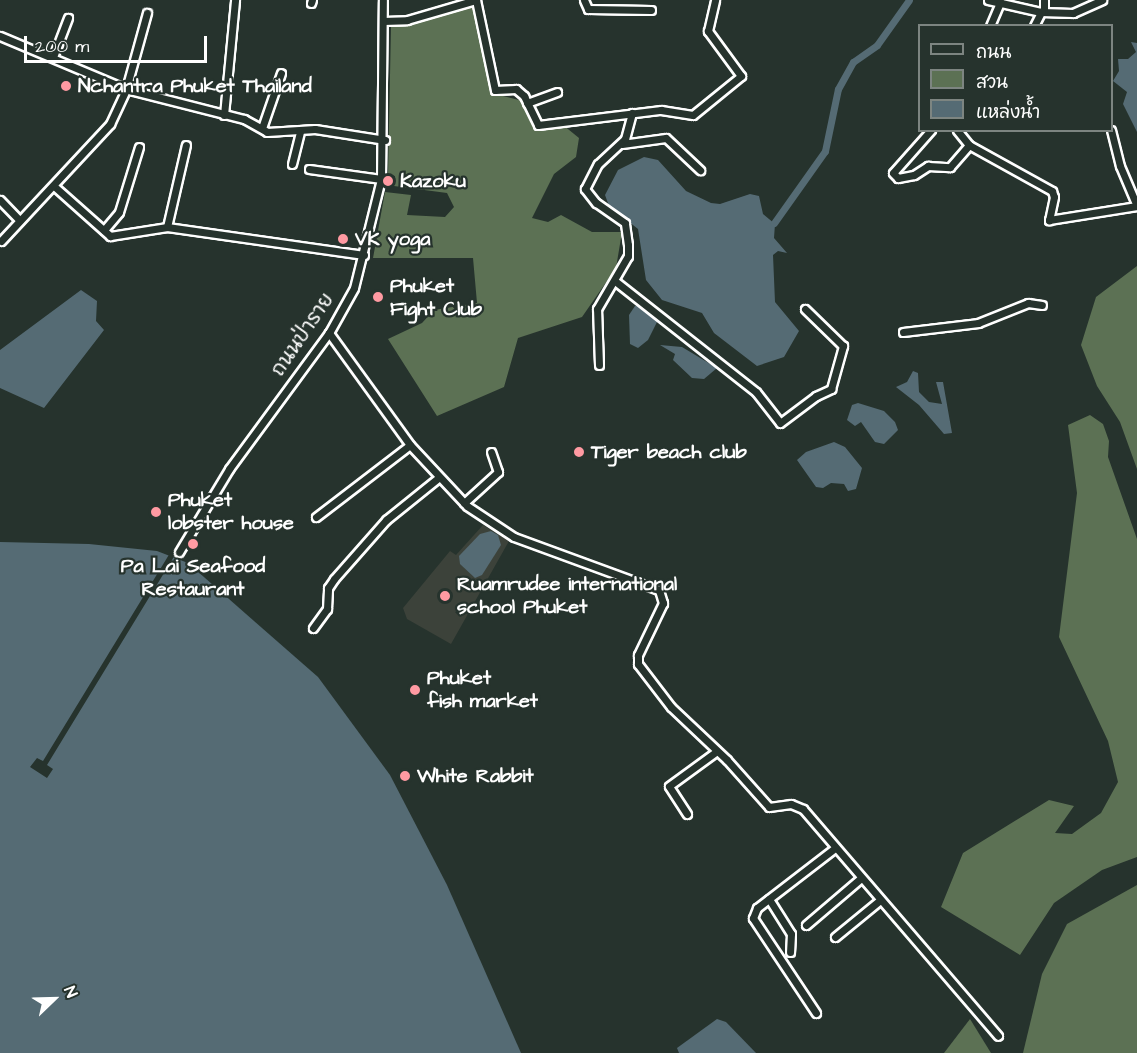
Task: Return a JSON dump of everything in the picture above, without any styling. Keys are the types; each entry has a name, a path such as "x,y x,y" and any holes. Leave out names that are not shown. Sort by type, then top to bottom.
{"street":[{"path":"224,115 235,0"},
{"name":"ถนนป่าราย","path":"179,552 260,424 329,333 354,288 381,179 385,140 383,0"},
{"path":"383,21 407,20 476,0 495,90 516,89 527,103 538,125 661,110 693,115 741,76 708,31 715,0"},
{"path":"584,0 588,9 651,10"},
{"path":"988,0 1042,12 1073,13 1102,0"},
{"path":"1035,24 1042,12 1044,0"},
{"path":"991,24 1000,3"},
{"path":"1,241 110,124 126,88 147,13"},
{"path":"52,57 68,18"},
{"path":"0,36 126,88 224,115 262,128 267,132 300,132 315,129 385,140"},
{"path":"262,128 281,73"},
{"path":"527,103 557,92"},
{"path":"622,144 632,113"},
{"path":"292,164 300,132"},
{"path":"929,132 893,173 898,178 914,175 928,166 950,167 969,145"},
{"path":"959,132 969,145 1052,191 1054,197 1049,220 1137,206 1120,166 1112,132"},
{"path":"599,365 596,316 628,256 626,225 596,203 585,189 598,164 622,144 666,138 700,170"},
{"path":"167,226 186,145"},
{"path":"104,230 119,212 139,147"},
{"path":"309,169 381,179"},
{"path":"55,187 110,236 167,226 364,255"},
{"path":"0,200 19,220"},
{"path":"615,281 756,392 780,423 816,396 831,389 843,346 805,309"},
{"path":"903,332 978,323 1028,303 1042,304"},
{"path":"329,333 410,445 438,478 464,503 514,537 659,590 663,603 638,655 639,664 670,706 717,750 769,807 791,804 803,809 998,1036"},
{"path":"316,517 410,445"},
{"path":"464,503 498,472 491,452"},
{"path":"313,628 327,609 328,588 341,570 386,520 438,478"},
{"path":"687,814 669,786 717,750"},
{"path":"816,1013 753,918 757,908 835,848"},
{"path":"806,925 861,878"},
{"path":"769,899 791,934 790,952"},
{"path":"835,938 880,900"}],"shaded area":[{"name":"Ruamrudee international school Phuket","path":"483,525 509,541 451,644 407,619 403,608 450,551 456,555"}],"green space":[{"path":"474,4 491,93 523,101 537,129 563,125 579,138 576,157 554,174 532,218 548,222 561,215 592,232 622,232 616,268 582,317 518,338 504,387 437,416 388,339 422,323 434,310 477,303 473,258 373,258 385,192 411,195 407,215 445,217 454,207 447,193 394,186 395,176 388,175 391,26"},
{"path":"1137,266 1137,469 1120,422 1097,386 1081,345 1096,297"},
{"path":"1090,415 1103,424 1109,441 1108,457 1137,539 1137,857 1102,870 1054,903 1020,955 941,907 963,853 1049,800 1074,806 1055,833 1072,834 1101,813 1118,782 1108,741 1059,637 1077,493 1068,425"},
{"path":"1137,885 1137,1053 1023,1053 1042,974 1067,924"},
{"path":"970,1019 991,1053 944,1053"}],"water":[{"path":"1131,42 1137,43 1137,132 1123,104 1127,92 1113,81 1119,71 1118,59 1128,59 1136,52"},
{"path":"644,157 658,160 686,191 711,203 720,204 750,194 759,196 763,214 775,224 774,238 787,253 778,251 773,255 775,302 799,331 784,357 757,366 714,333 702,313 662,300 646,280 638,229 609,206 605,195 618,170"},
{"path":"81,290 97,301 96,321 104,330 44,408 0,388 0,350"},
{"path":"641,304 658,320 648,340 638,348 630,344 629,315 635,306"},
{"path":"660,345 682,347 717,368 704,379 692,378 673,360 675,354"},
{"path":"913,371 918,373 919,392 929,402 942,404 936,382 943,382 952,433 944,434 919,405 896,387 907,382"},
{"path":"858,403 884,411 895,422 898,430 884,444 875,442 861,422 855,426 847,420 852,405"},
{"path":"834,442 845,447 862,468 856,489 848,491 844,484 831,483 823,488 816,487 797,460 806,452"},
{"path":"491,531 498,535 501,545 482,575 475,578 460,564 459,556 480,534"},
{"path":"0,542 89,544 157,551 188,563 318,677 390,775 447,885 521,1053 0,1053"},
{"path":"717,1019 726,1022 756,1053 679,1053 677,1048"}],"pier":[{"path":"170,553 175,555 47,765 53,769 47,778 30,767 37,758 43,761"}],"waterway":[{"path":"774,223 825,151 838,89 853,62 877,45 909,0"}],"place":[{"name":"Nchantra Phuket Thailand","path":"66,86"},
{"name":"Kazoku","path":"388,181"},
{"name":"VK yoga","path":"343,239"},
{"name":"Phuket Fight Club","path":"378,297"},
{"name":"Tiger beach club","path":"579,452"},
{"name":"Phuket lobster house","path":"156,512"},
{"name":"Pa Lai Seafood Restaurant","path":"193,544"},
{"name":"Ruamrudee international school Phuket","path":"445,596"},
{"name":"Phuket fish market","path":"415,690"},
{"name":"White Rabbit","path":"405,776"}]}
